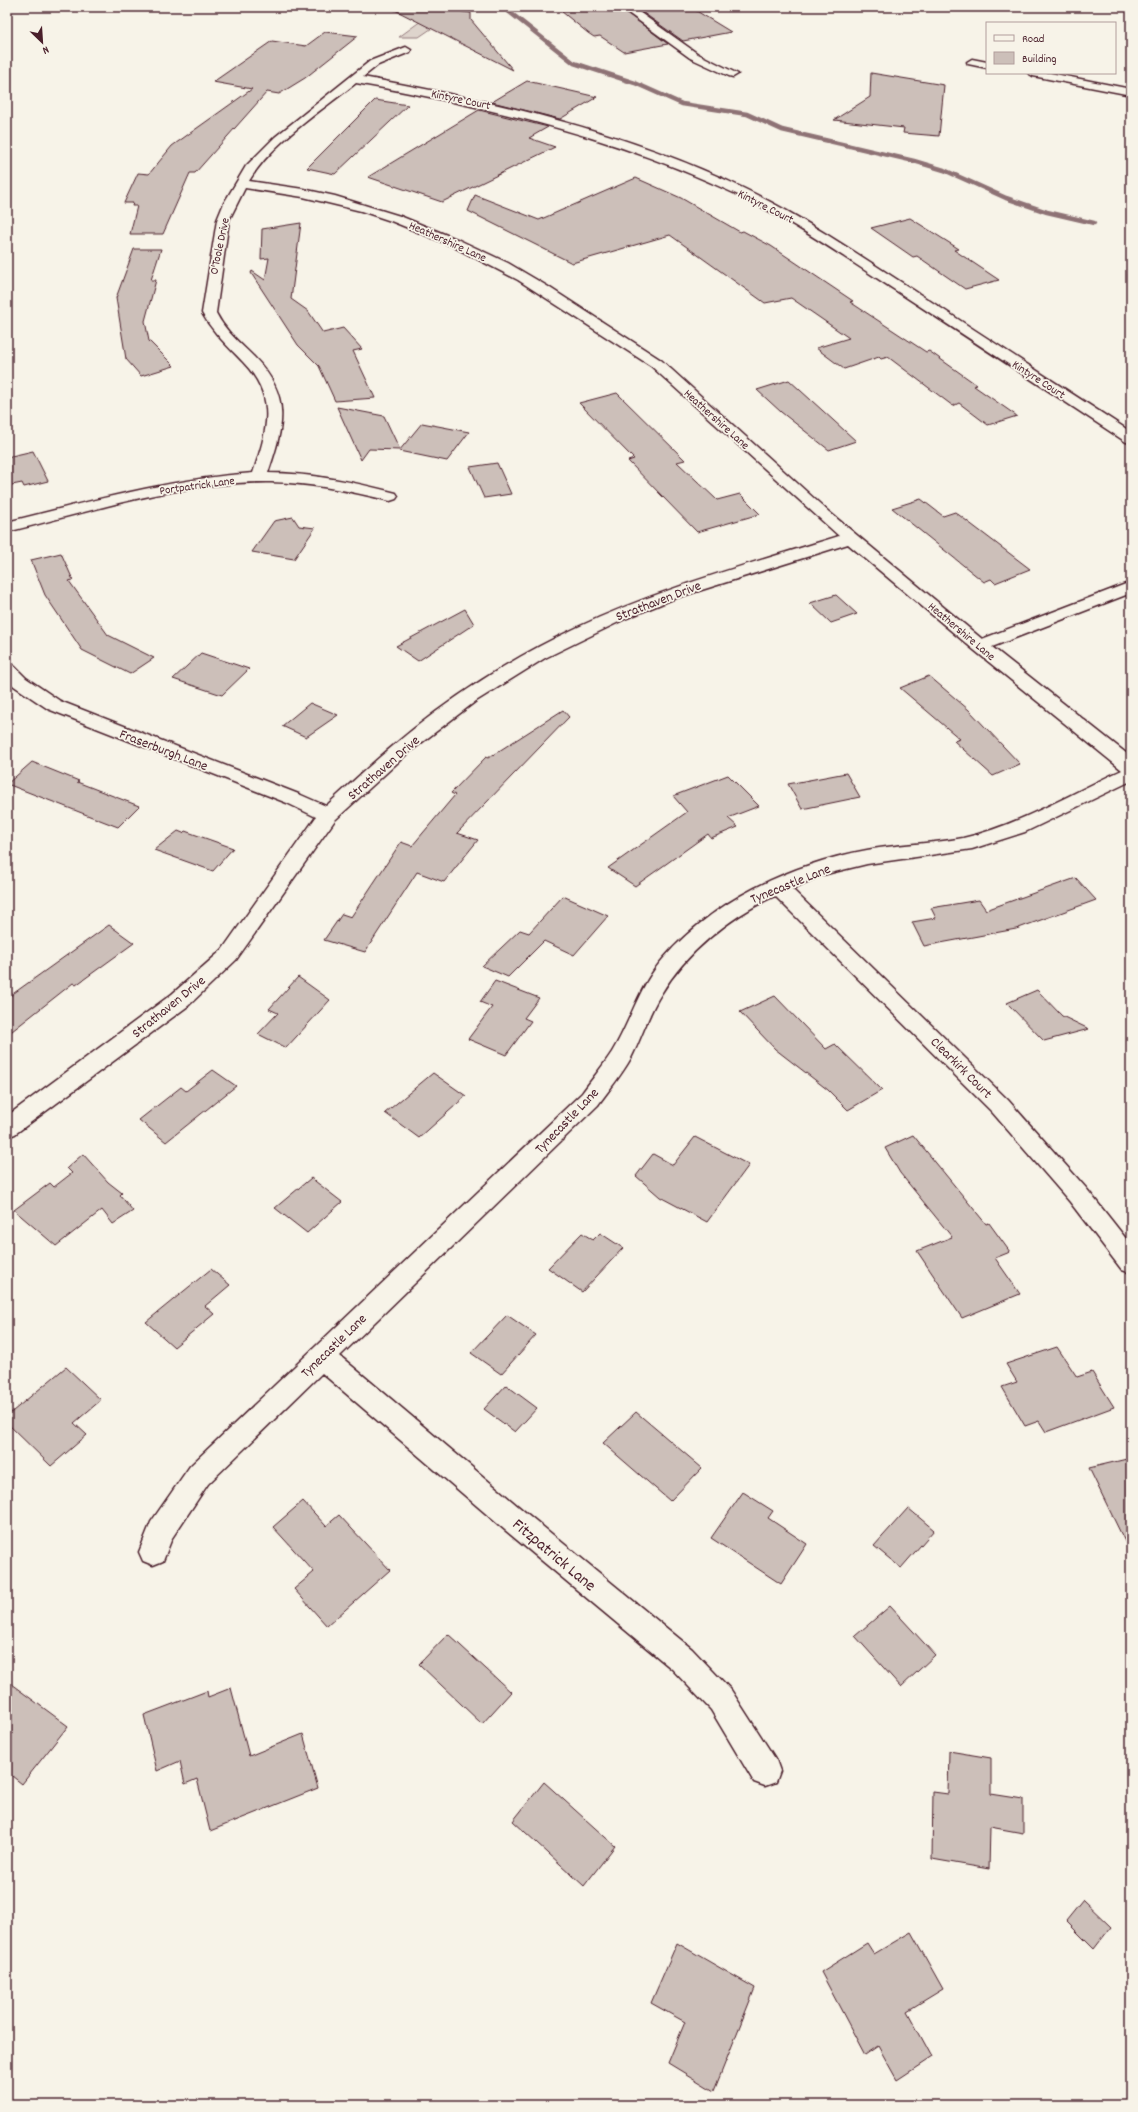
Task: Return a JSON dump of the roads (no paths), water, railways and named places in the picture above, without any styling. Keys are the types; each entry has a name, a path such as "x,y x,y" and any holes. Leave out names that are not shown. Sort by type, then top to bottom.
{"street":[{"path":"625,7 694,56 733,74"},
{"name":"O'Toole Drive","path":"259,478 274,428 273,403 268,387 260,374 252,363 221,334 208,313 223,220 250,169 279,138 374,63 406,50"},
{"path":"972,62 986,64"},
{"path":"1038,74 1131,92"},
{"name":"Kintyre Court","path":"353,79 466,100 566,125 637,148 739,191 812,231 1131,439"},
{"name":"Heathershire Lane","path":"241,184 279,188 372,211 427,231 491,260 656,363 850,538 980,646 1131,767"},
{"name":"Portpatrick Lane","path":"7,527 164,489 259,478 316,481 390,496"},
{"name":"Strathaven Drive","path":"7,1128 180,1000 229,955 328,815 427,728 504,675 580,632 667,595 850,538"},
{"path":"980,646 1131,587"},
{"name":"Fraserburgh Lane","path":"7,669 20,682 54,705 294,799 328,815"},
{"name":"Tynecastle Lane","path":"153,1552 161,1531 199,1475 590,1098 621,1056 651,991 670,965 695,939 744,902 777,886 816,870 867,857 965,844 1018,827 1131,773"},
{"name":"Clearkirk Court","path":"777,886 1000,1106 1078,1195 1131,1263"},
{"name":"Fitzpatrick Lane","path":"322,1357 514,1521 682,1659 721,1700 765,1771"}],"waterway":[{"path":"503,7 574,63 635,83 682,104 747,114 782,130 914,161 944,170 1006,198 1047,212 1094,223"}]}
